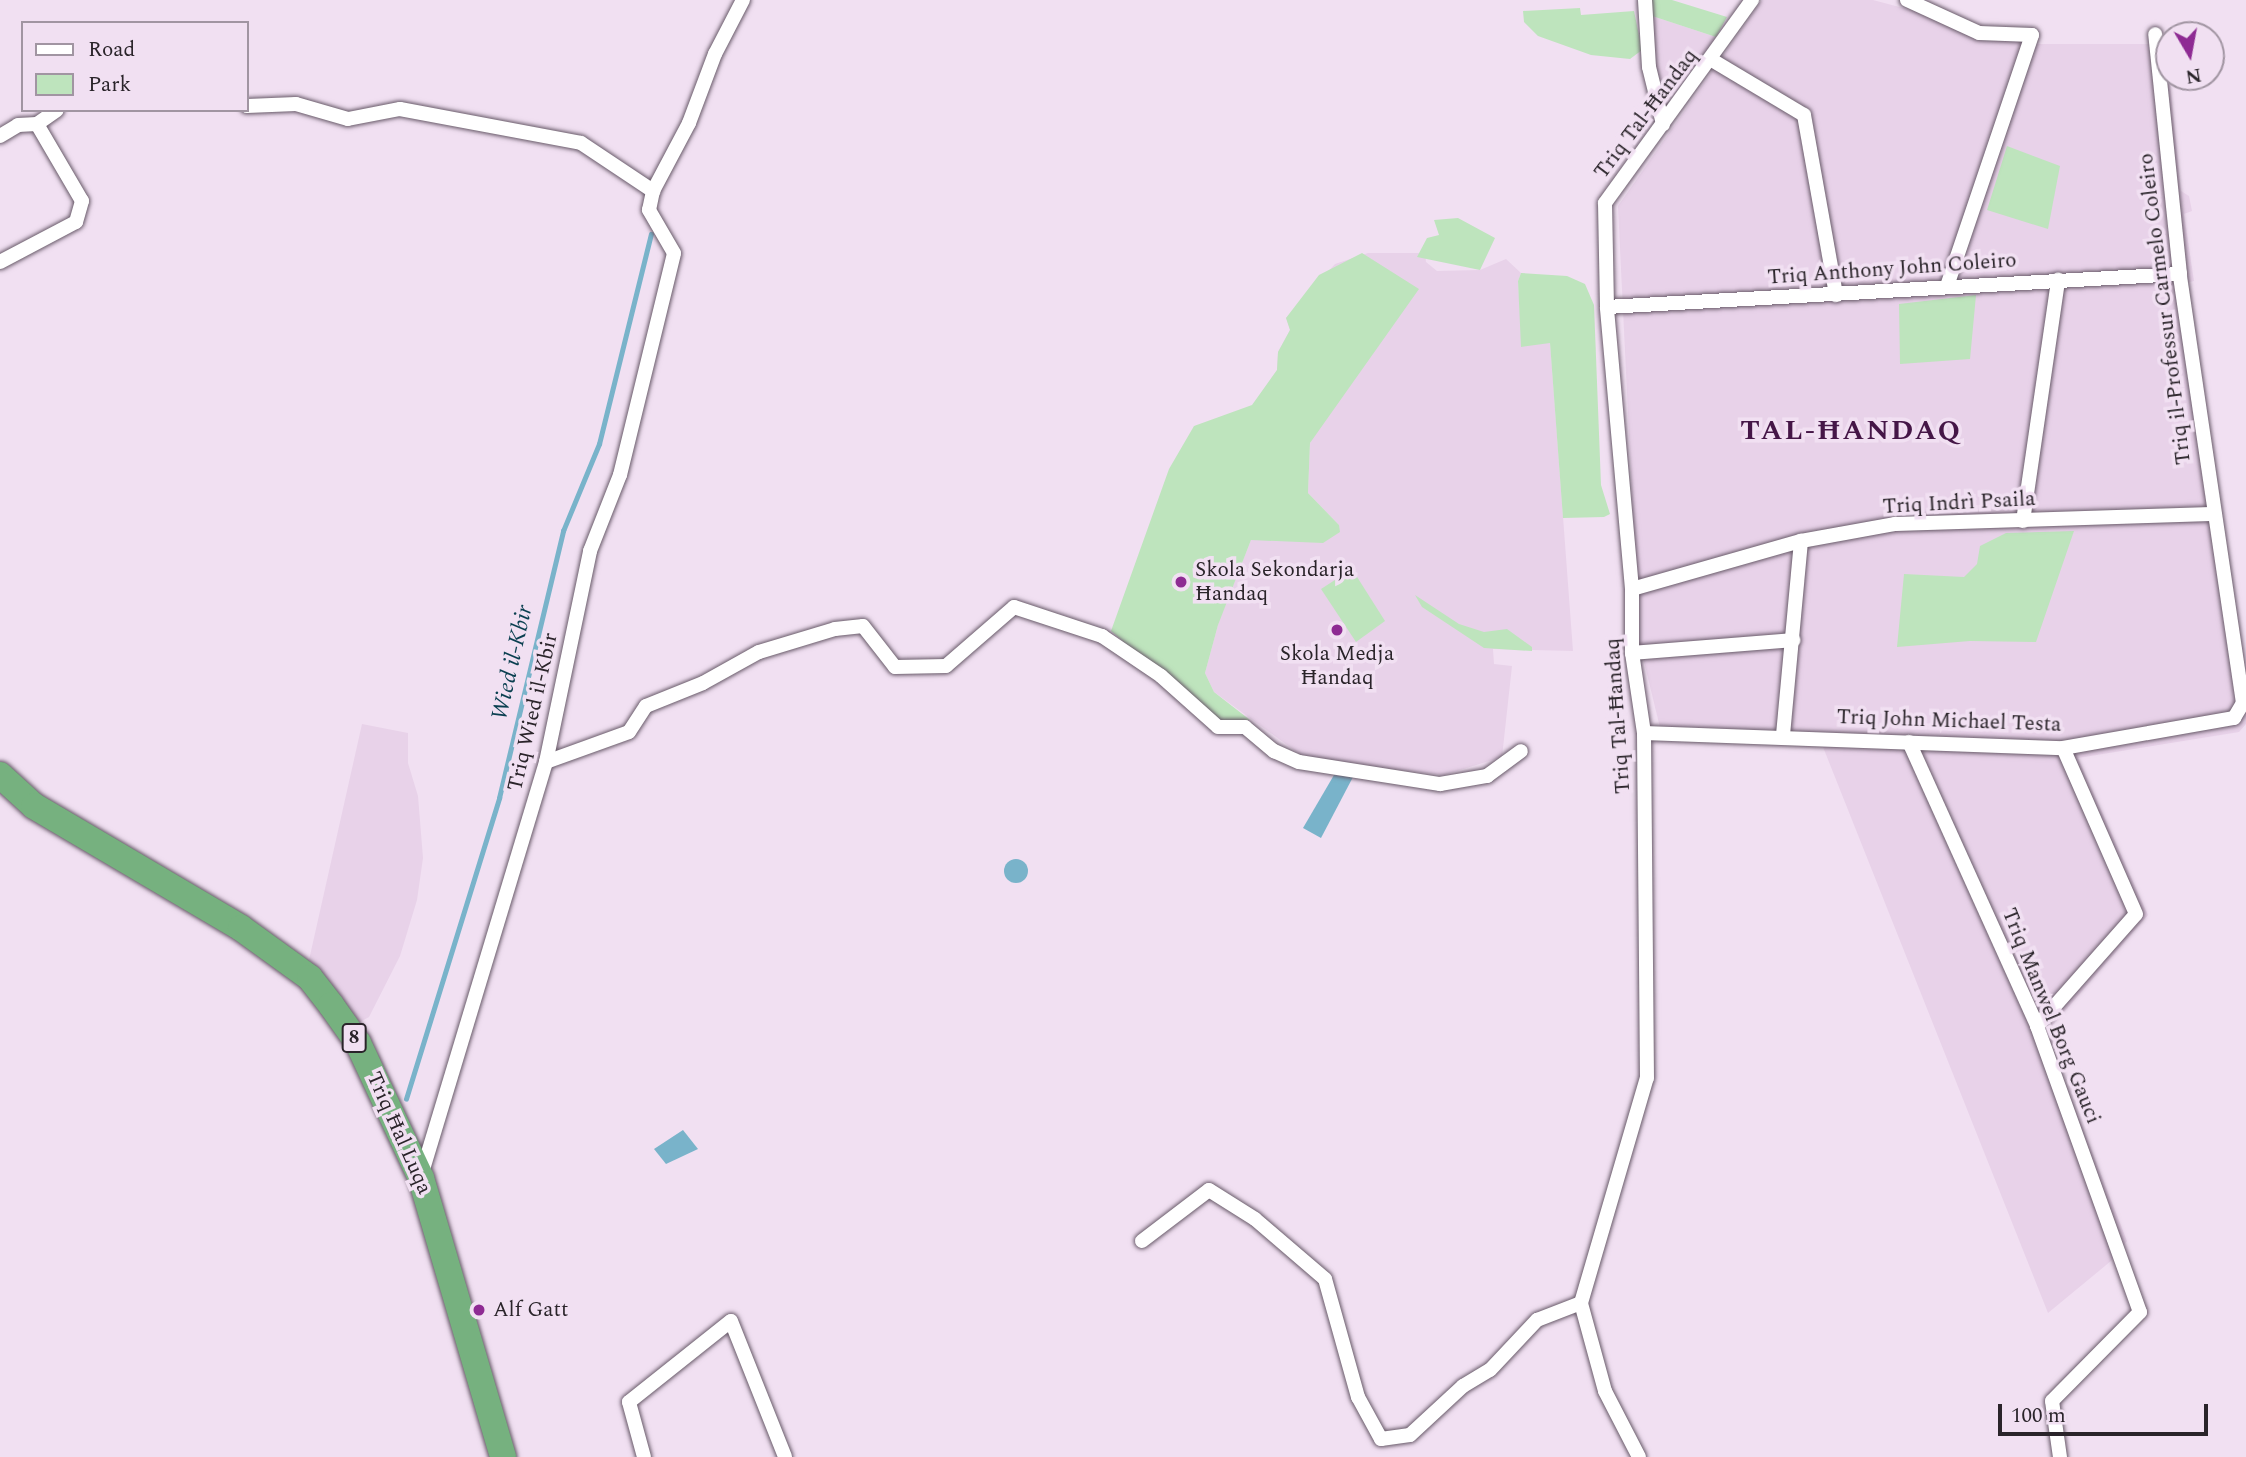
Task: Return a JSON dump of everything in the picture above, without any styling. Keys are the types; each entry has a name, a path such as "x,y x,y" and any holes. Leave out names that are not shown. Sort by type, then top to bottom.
{"highway":[{"name":"Triq Ħal Luqa","path":"0,775 34,806 241,928 310,978 358,1043 421,1178 503,1457"}],"street":[{"path":"248,106 296,104 348,119 400,109 581,143 653,191 689,123 715,54 743,0"},
{"path":"1645,0 1649,68 1663,124"},
{"name":"Triq Tal-Ħandaq","path":"1581,1303 1647,1077 1644,733 1632,653 1632,589 1607,307 1605,203 1712,60 1752,0"},
{"path":"1907,0 1979,33 2032,35 1947,286"},
{"path":"1712,60 1804,115 1836,295"},
{"name":"Triq il-Professur Carmelo Coleiro","path":"2161,91 2180,274 2212,514 2243,703"},
{"path":"0,136 18,125 37,124 54,112"},
{"path":"0,262 76,222 82,201 37,124"},
{"name":"Triq Wied il-Kbir","path":"421,1178 546,762 590,551 620,475 674,253 649,210 653,191"},
{"name":"Triq Anthony John Coleiro","path":"1607,307 2180,274"},
{"path":"2023,521 2058,280"},
{"name":"Triq Indrì Psaila","path":"1632,589 1801,541 1895,524 2212,514"},
{"path":"1783,735 1801,541"},
{"path":"546,762 629,732 646,706 704,683 759,652 835,629 863,626 895,667 946,666 1014,607 1102,636 1161,676 1218,727 1245,727 1274,751 1299,762 1440,784 1487,776 1521,751"},
{"path":"1632,653 1793,640"},
{"name":"Triq John Michael Testa","path":"1644,733 1783,735 2063,748 2234,718 2243,703"},
{"name":"Triq Manwel Borg Gauci","path":"1909,742 2037,1026 2140,1311 2052,1401 2060,1457"},
{"path":"2037,1026 2136,914 2063,748"},
{"path":"1142,1241 1209,1190 1255,1219 1325,1279 1358,1397 1381,1439 1410,1435 1463,1386 1490,1370 1537,1320 1581,1303 1605,1391 1639,1457"},
{"path":"644,1457 629,1402 731,1321 785,1457"}],"shaded area":[{"path":"1762,0 1873,0 2039,44 2155,44 2155,91 2171,91 2181,191 2189,196 2192,211 2184,214 2194,281 2184,283 2246,677 2246,724 2239,732 2078,758 2148,915 2046,1033 2127,1241 2111,1261 2048,1313 1823,747 1663,740 1639,641 1618,206"},
{"path":"1649,15 1716,37 1702,64 1672,95 1665,94 1658,83"},
{"name":"Skola Sekondarja Ħandaq","path":"1368,253 1425,253 1426,262 1437,271 1480,270 1506,259 1521,273 1518,281 1522,346 1550,342 1573,651 1493,649 1494,664 1512,666 1502,757 1444,775 1334,763 1301,755 1214,692 1205,673 1219,621 1251,540 1339,525 1308,493 1310,443 1323,418 1252,406 1277,370 1278,352 1290,330 1286,318 1335,264"},
{"path":"362,724 408,733 408,763 418,796 423,858 417,900 400,956 369,1017 360,1022 309,960"}],"green space":[{"path":"1649,0 1672,0 1727,17 1716,37 1649,15"},
{"path":"1580,8 1581,15 1634,11 1642,50 1630,59 1591,55 1538,36 1524,22 1523,11"},
{"path":"2007,146 2060,166 2048,229 1987,210"},
{"path":"1458,218 1495,238 1480,270 1417,257 1427,238 1439,235 1434,220"},
{"name":"Skola Sekondarja Ħandaq","path":"1362,253 1419,289 1310,443 1308,493 1339,525 1340,532 1323,543 1251,540 1218,625 1205,673 1214,692 1250,720 1217,722 1111,631 1169,469 1194,426 1252,405 1277,370 1278,352 1290,330 1286,318 1319,275"},
{"path":"1521,273 1567,276 1585,284 1594,305 1601,485 1610,514 1604,517 1563,518 1550,343 1521,347 1518,281"},
{"path":"1976,295 1970,359 1900,364 1899,304"},
{"path":"2074,531 2036,642 1970,641 1897,647 1904,574 1964,577 1977,564 1980,546 2006,533"},
{"path":"1352,569 1385,621 1356,642 1321,589"},
{"path":"1415,595 1459,624 1484,632 1507,629 1532,647 1532,651 1484,648 1422,607"}],"water":[{"path":"1334,775 1353,777 1321,838 1303,828"},
{"path":"1016,859 1027,866 1028,871 1021,882 1016,883 1005,876 1004,871 1011,860"},
{"path":"683,1130 698,1149 666,1164 654,1149"}],"waterway":[{"name":"Wied il-Kbir","path":"406,1099 499,798 563,531 599,444 651,234"}],"place":[{"name":"Skola Sekondarja Ħandaq","path":"1181,582"},
{"name":"Skola Medja Ħandaq","path":"1337,630"},
{"name":"Alf Gatt","path":"479,1310"}],"district":[{"name":"TAL-ĦANDAQ","path":"1851,431"}]}
